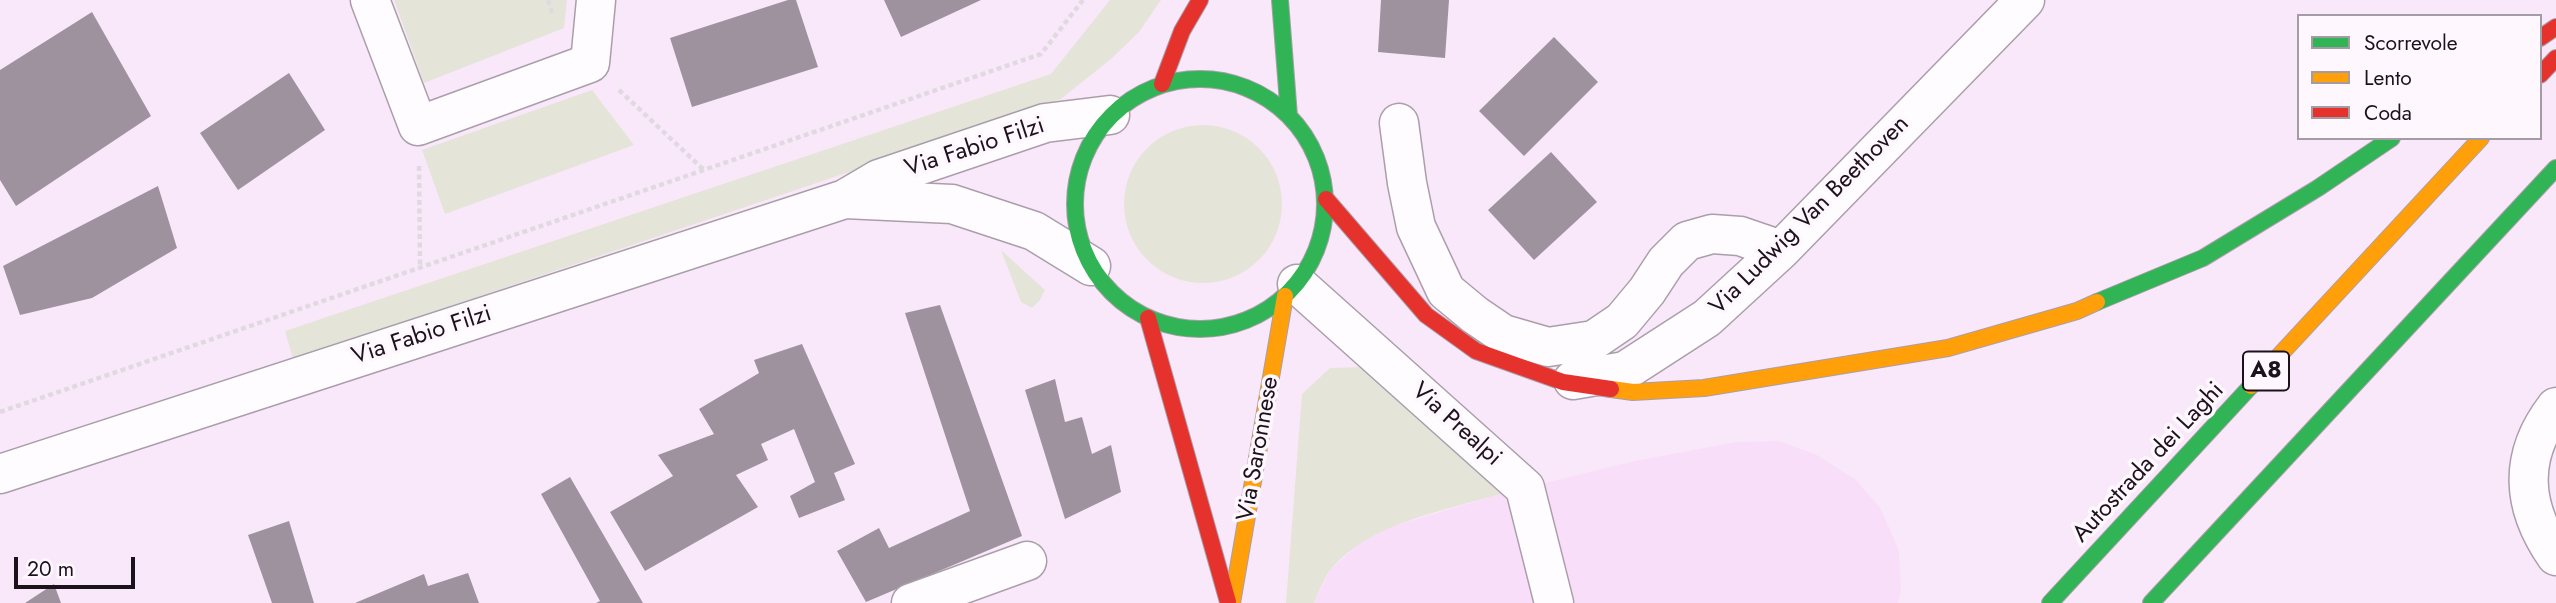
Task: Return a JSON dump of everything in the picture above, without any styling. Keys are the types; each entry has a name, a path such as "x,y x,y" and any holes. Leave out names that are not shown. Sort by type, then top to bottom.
{"main road":[{"path":"1162,84 1182,30 1200,0"},
{"path":"1280,0 1289,116"},
{"path":"2542,73 2556,58"},
{"name":"Via Saronnese","path":"1201,78 1240,84 1274,102 1311,144 1321,171 1326,198 1322,233 1310,265 1291,290 1272,307 1238,324 1201,330 1165,325 1135,312 1110,292 1091,266 1077,228 1075,187 1087,149 1110,115 1135,97 1162,84 1201,78"},
{"path":"1326,198 1426,314 1476,351 1563,382 1633,392 1704,388 1948,348 2077,311 2203,258 2318,188 2389,140"},
{"name":"Autostrada dei Laghi","path":"2050,603 2479,140"},
{"path":"2151,603 2556,168"},
{"name":"Via Saronnese","path":"1230,603 1291,290"},
{"name":"Via Saronnese","path":"1149,318 1230,603"}],"street":[{"path":"369,0 418,126 590,63 596,0"},
{"name":"Via Ludwig Van Beethoven","path":"1563,382 1625,371 1707,318 1781,250 2025,0"},
{"name":"Via Fabio Filzi","path":"0,474 845,199 879,179 1045,123 1110,115"},
{"path":"1399,123 1416,227 1446,291 1503,334 1548,347 1594,340 1622,321 1647,291 1666,262 1687,241 1712,234 1740,236 1781,250"},
{"name":"Via Fabio Filzi","path":"845,199 952,204 1034,231 1091,266"},
{"name":"Via Prealpi","path":"1291,290 1525,488 1554,603"},
{"path":"2556,407 2534,441 2528,464 2529,497 2543,538 2556,556"},
{"path":"911,603 1027,561"}],"path":[{"path":"0,412 1041,54 1083,0"},
{"path":"590,63 704,170"},
{"path":"418,126 420,267"}],"shaded area":[{"path":"394,0 567,0 564,28 424,83"},
{"path":"1110,0 1161,0 1139,32 1111,59 1061,99 293,359 285,331 1051,74"},
{"path":"592,90 634,145 445,214 422,150"},
{"path":"1203,125 1219,126 1233,131 1259,148 1276,174 1281,188 1281,220 1276,234 1259,260 1233,277 1219,282 1203,283 1187,282 1173,277 1147,260 1130,234 1125,220 1124,204 1125,188 1130,174 1147,148 1173,131 1187,126"},
{"path":"1001,250 1045,290 1032,308 1021,302"},
{"path":"1363,367 1504,493 1435,512 1388,529 1348,553 1331,569 1314,603 1286,603 1302,394 1330,368"},
{"path":"1779,441 1817,455 1856,480 1881,509 1899,551 1901,589 1898,603 1314,603 1330,570 1358,545 1390,527 1504,493 1635,461 1736,442"}],"building":[{"path":"788,0 796,0 818,67 692,107 670,38"},
{"path":"884,0 981,0 901,37"},
{"path":"1381,0 1449,0 1445,58 1378,52"},
{"path":"92,12 151,116 16,206 0,180 0,70"},
{"path":"1554,37 1598,82 1524,156 1479,111"},
{"path":"289,73 325,130 238,190 200,133"},
{"path":"1551,152 1597,202 1534,260 1488,210"},
{"path":"158,186 177,248 92,298 20,315 3,266"},
{"path":"940,305 1022,536 866,602 837,551 879,528 889,548 970,511 905,313"},
{"path":"802,344 855,464 834,473 845,500 799,518 790,496 815,482 794,429 761,444 768,460 736,475 758,507 645,571 610,512 673,476 658,455 714,434 699,409 759,373 754,360"},
{"path":"1055,379 1065,422 1082,417 1092,454 1111,445 1121,492 1065,519 1025,390"},
{"path":"570,477 643,603 596,603 600,601 541,494"},
{"path":"289,521 314,603 272,603 248,535"},
{"path":"468,573 479,603 355,603 424,574 428,586"},
{"path":"54,584 61,603 25,603"}],"traffic: fast":[{"path":"1280,0 1289,116"},
{"path":"1200,79 1224,81 1248,88 1279,107 1297,125 1316,156 1323,180 1325,204 1323,228 1316,252 1297,283 1279,301 1248,320 1224,327 1200,329 1176,327 1152,320 1121,301 1103,283 1084,252 1077,228 1075,204 1077,180 1084,156 1103,125 1121,107 1152,88 1176,81 1200,79"},
{"path":"2097,302 2203,258 2318,188 2389,140"},
{"path":"2151,603 2556,168"},
{"path":"2050,603 2251,386"}],"traffic: slow":[{"path":"2251,386 2479,140"},
{"path":"1232,603 1285,296"},
{"path":"1611,389 1633,392 1704,388 1948,348 2077,311 2097,302"}],"traffic: jam":[{"path":"1162,84 1182,31 1200,0"},
{"path":"2542,37 2556,27"},
{"path":"2542,73 2556,58"},
{"path":"1326,199 1426,315 1476,351 1563,382 1611,389"},
{"path":"1148,318 1228,602"}]}
